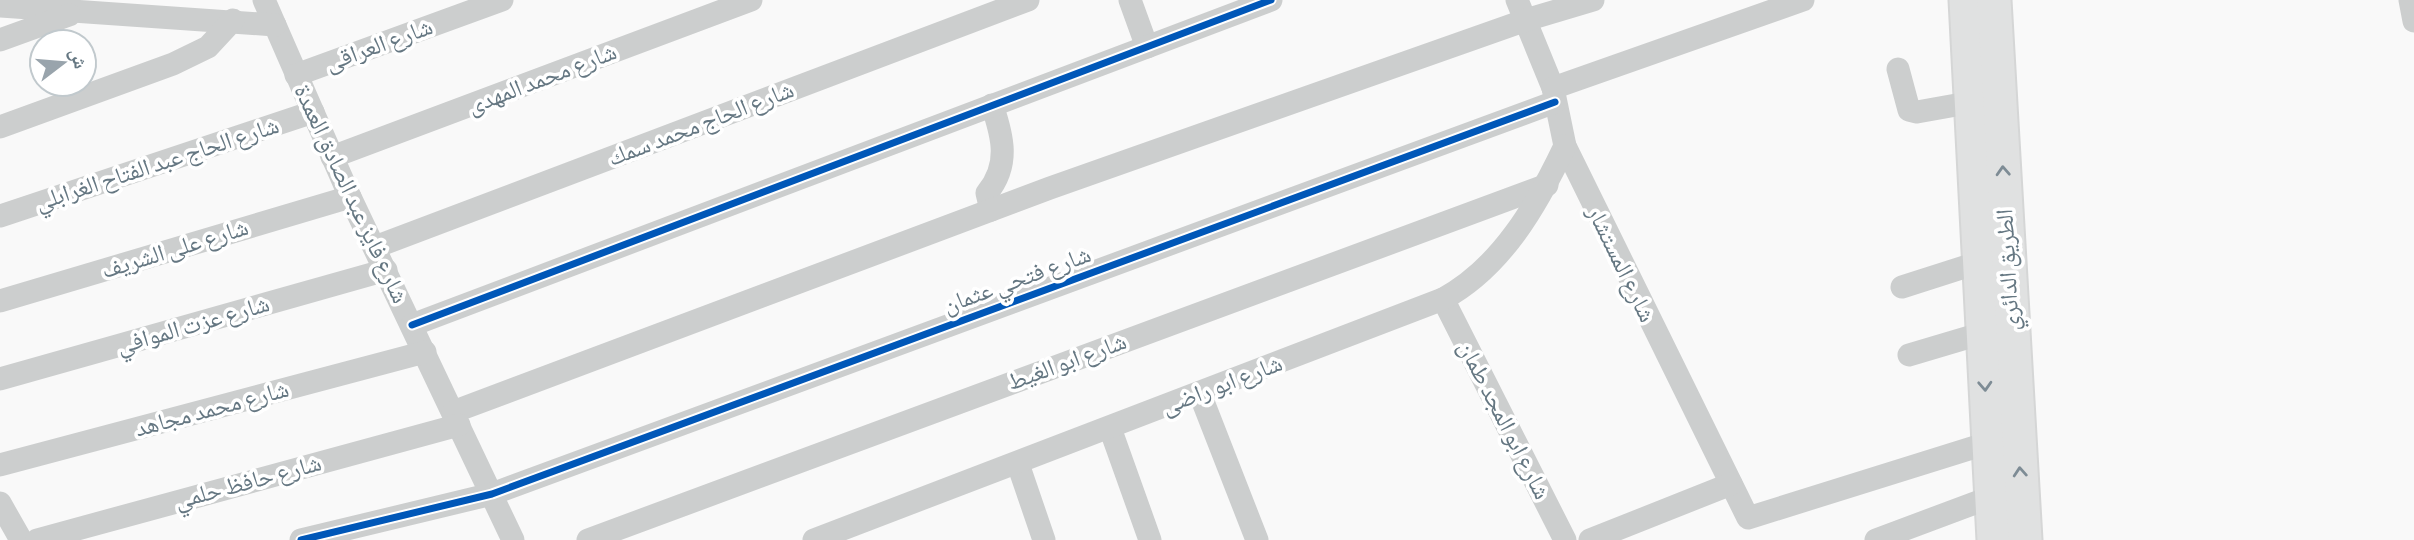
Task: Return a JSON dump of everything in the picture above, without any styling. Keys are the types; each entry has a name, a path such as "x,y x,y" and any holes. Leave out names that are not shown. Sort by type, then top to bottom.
{"highway":[{"name":"الطريق الدائري","path":"1966,0 1986,102 2025,540"},
{"name":"الطريق الدائري","path":"1994,0 1986,102 1980,262 1994,540"}],"street":[{"path":"0,40 104,0"},
{"name":"شارع العراقى","path":"296,75 502,0"},
{"name":"شارع محمد المهدى","path":"332,157 751,0"},
{"name":"شارع الحاج محمد سمك","path":"375,247 1028,0"},
{"path":"1130,0 1147,47"},
{"path":"412,324 1271,0"},
{"name":"شارع حافظ حلمي","path":"37,540 456,418 991,210 1522,10 1592,0"},
{"name":"شارع فتحي عثمان","path":"300,540 492,494 1803,0"},
{"path":"2410,0 2414,21"},
{"path":"0,6 233,20 273,8"},
{"name":"شارع فايز عبد الصادق العمدة","path":"273,8 296,75 349,197 513,540"},
{"name":"شارع المستشار","path":"1522,10 1554,95 1565,146 1748,518 1988,443"},
{"path":"0,127 173,64 208,47 233,20"},
{"path":"1898,69 1909,110 1917,112 1986,102"},
{"path":"991,210 987,193 1000,173 1003,157 1002,134 992,105"},
{"name":"شارع الحاج عبد الفتاح الغرابلي","path":"0,216 313,112"},
{"name":"شارع ابو راضى","path":"814,540 1443,299 1490,265 1547,185 1565,146"},
{"name":"شارع ابو الغيط","path":"588,540 1547,185"},
{"name":"شارع على الشريف","path":"0,301 349,197"},
{"path":"1902,287 1980,262"},
{"name":"شارع عزت الموافي","path":"0,379 386,270"},
{"name":"شارع ابو المجد طمان","path":"1443,299 1565,540"},
{"path":"1909,355 1983,332"},
{"name":"شارع محمد مجاهد","path":"0,465 425,352"},
{"path":"1200,394 1257,540"},
{"path":"1110,428 1150,540"},
{"path":"1018,464 1044,540"},
{"path":"1590,540 1731,484"},
{"path":"1876,540 1991,498"}],"cycle path":[{"path":"412,325 1271,0"},
{"path":"301,540 492,494 1555,102"}]}
